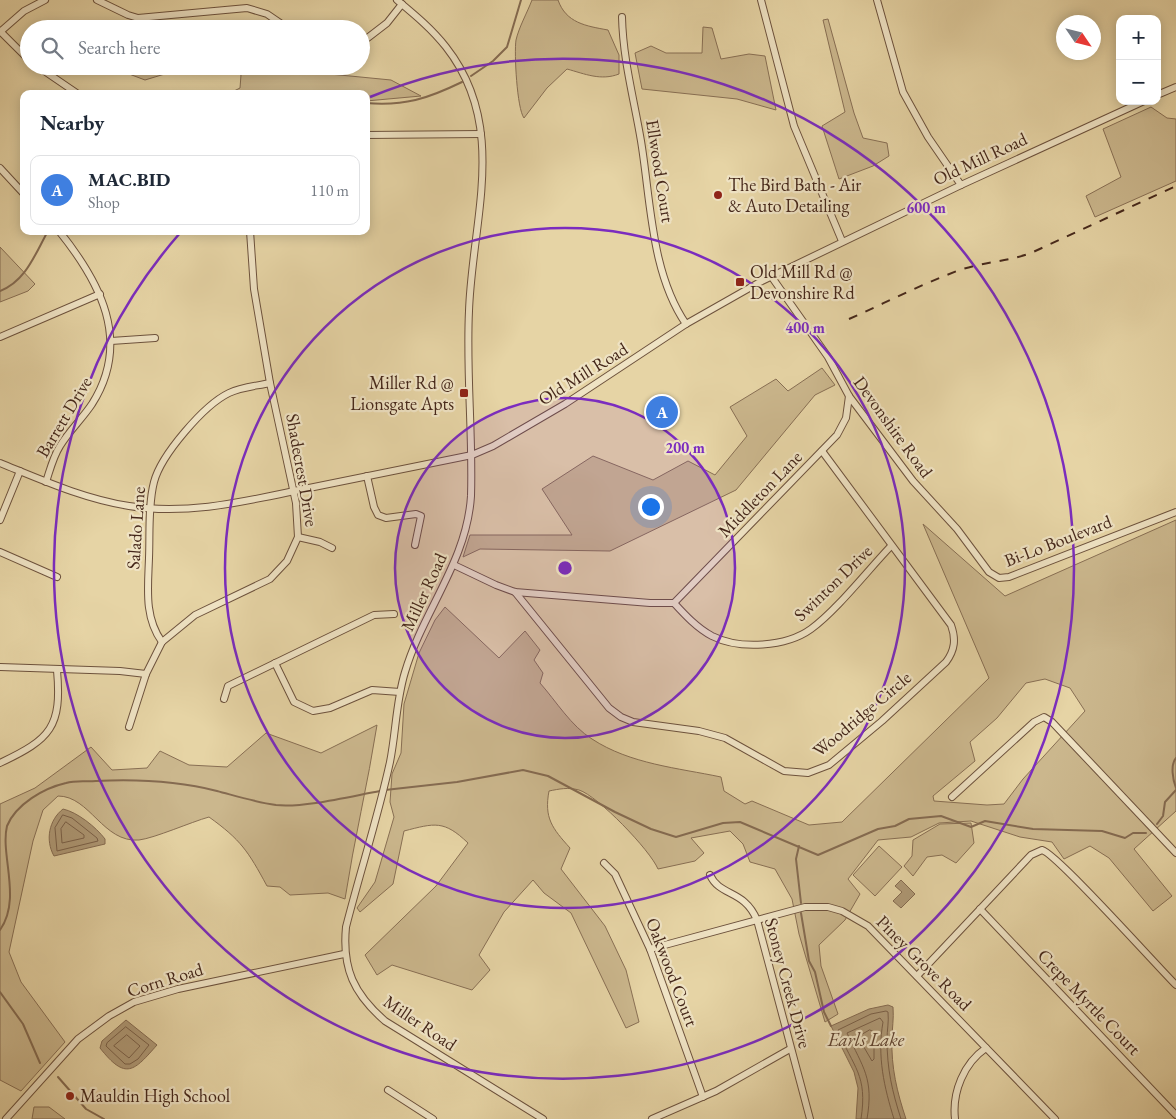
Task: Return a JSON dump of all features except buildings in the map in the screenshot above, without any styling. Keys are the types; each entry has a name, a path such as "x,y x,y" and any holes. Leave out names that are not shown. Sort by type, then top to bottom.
{"street":[{"path":"20,51 0,32 24,11 45,0"},
{"path":"98,0 138,18 247,8 267,14 276,20"},
{"path":"761,0 794,126 842,240"},
{"path":"876,0 903,92 928,137 961,184"},
{"path":"370,36 387,24 400,2"},
{"name":"Miller Road","path":"400,2 435,34 457,63 474,100 482,134 484,174 471,274 469,311 472,455 469,518 454,565 410,655 400,692 395,735 382,791 346,927 344,954 355,986 370,1007 385,1021 543,1119"},
{"name":"Ellwood Court","path":"622,17 623,49 639,132 659,262 670,294 686,324"},
{"path":"50,75 72,90"},
{"path":"1161,93 1176,87"},
{"name":"Old Mill Road","path":"0,463 46,482 104,501 152,508 195,508 293,491 472,455 493,446 564,404 686,324 770,276 961,184 1135,105"},
{"path":"370,135 482,134"},
{"path":"0,168 20,190"},
{"name":"Barrett Drive","path":"46,482 59,447 91,405 100,388 112,341 100,294 90,273 62,235"},
{"name":"Shadecrest Drive","path":"129,727 146,674 162,642 195,615 270,579 287,561 298,537 293,491 270,383 254,289 250,235"},
{"name":"Devonshire Road","path":"770,276 825,351 849,396 922,492 946,517"},
{"path":"0,337 100,294"},
{"path":"112,341 155,338"},
{"name":"Salado Lane","path":"162,642 153,628 148,615 153,486 160,466 172,449 203,414 228,393 270,383"},
{"name":"Middleton Lane","path":"674,603 822,452 844,425 849,396"},
{"name":"Woodridge Circle","path":"515,592 603,701 621,717 640,724 710,734 739,744 784,771 808,773 829,765 882,721 946,662 953,651 955,638 951,625 822,452"},
{"path":"0,520 20,471"},
{"path":"366,476 378,515 386,518 416,514 421,516 415,545"},
{"name":"Bi-Lo Boulevard","path":"946,517 989,572 1003,578 1055,560 1176,512"},
{"path":"298,537 320,542 332,548"},
{"name":"Swinton Drive","path":"674,603 702,629 722,640 752,644 786,640 802,634 816,625 891,546"},
{"path":"0,552 58,577"},
{"path":"454,565 515,592 650,603 674,603"},
{"path":"224,699 228,686 374,615 394,614"},
{"path":"275,663 294,702 313,711 330,708 372,690 400,692"},
{"path":"0,667 120,671 146,674"},
{"path":"0,763 30,748 53,726 57,714 57,670"},
{"path":"952,797 1034,722 1044,717 1052,722 1176,853"},
{"path":"917,976 1031,855 1042,850 1048,852 1067,871 1176,985"},
{"name":"Oakwood Court","path":"604,863 615,874 650,949 703,1097"},
{"name":"Stoney Creek Drive","path":"710,875 717,886 747,903 757,920 810,1119"},
{"name":"Piney Grove Road","path":"650,949 805,907 828,907 842,910 868,926 1054,1119"},
{"name":"Crepe Myrtle Court","path":"980,909 1176,1115"},
{"name":"Corn Road","path":"6,1119 78,1039 109,1016 134,1002 197,985 344,954"},
{"path":"955,1119 954,1106 959,1085 976,1054 986,1048"},
{"path":"652,1119 664,1117 790,1049"},
{"path":"388,1090 433,1119"}],"shaded area":[{"path":"532,0 558,0 566,14 572,19 585,25 608,30 619,55 619,74 599,77 567,69 547,88 524,118 518,93 515,47 519,30"},
{"path":"828,19 854,113 863,138 887,143 889,156 873,166 839,179 822,126 845,112 823,20"},
{"path":"703,27 712,28 721,59 749,54 765,56 776,110 737,99 642,89 635,53 651,46 666,53 702,53"},
{"path":"132,75 161,75 145,80"},
{"path":"241,75 340,75 391,80 421,96 370,101 370,90 236,90 240,88"},
{"path":"1151,107 1167,118 1176,119 1176,181 1095,217 1086,196 1121,177 1103,129"},
{"path":"0,247 35,284 28,291 0,302"},
{"path":"822,368 835,385 815,395 736,490 610,551 480,549 463,557 470,535 572,535 542,489 593,456 653,480 688,461 715,475 747,436 730,407 776,379 788,391"},
{"path":"1176,520 1176,811 1134,849 1172,896 1153,911 1109,858 1090,846 1064,859 1052,842 1020,837 971,821 939,823 911,837 878,840 848,879 860,894 845,920 819,945 821,966 838,1014 825,1022 799,934 792,899 775,869 750,862 743,844 730,831 691,838 704,853 695,861 658,869 645,849 598,802 579,790 564,789 549,791 548,800 551,822 570,848 561,869 605,926 626,970 639,1022 626,1028 571,913 544,893 533,880 504,912 479,955 490,970 472,990 392,965 377,975 365,955 436,886 468,843 452,830 439,825 424,826 404,831 393,884 360,912 357,908 375,882 394,817 390,802 392,774 401,753 404,704 419,653 435,620 445,607 499,658 525,631 540,650 534,660 543,673 540,683 577,727 592,739 638,760 721,777 724,791 745,804 752,801 809,825 842,822 989,678 923,524 1005,596","holes":["1045,679 1070,688 1085,711 1023,779 1004,804 987,805 934,801 933,796 975,761 970,742 997,718 1026,683"]},
{"path":"377,725 345,899 328,893 290,895 280,887 267,886 243,847 209,817 139,840 126,839 116,834 79,803 69,798 58,796 43,810 33,841 9,952 21,982 65,1042 21,1091 0,1080 0,804 35,788 91,747 112,770 147,768 160,751 189,765 227,767 266,733 321,753"},
{"path":"971,823 974,843 956,863 942,855 927,857 913,876 904,866 912,856 913,840 940,824"},
{"path":"879,846 902,867 875,896 853,875"},
{"path":"34,1107 49,1107 65,1119 32,1119"}],"water":[{"path":"63,809 74,813 91,825 105,839 105,844 54,856 51,850 50,831 54,819"},
{"path":"901,880 915,894 901,908 893,901 902,892 895,886"},
{"name":"Earls Lake","path":"888,1005 893,1007 892,1049 894,1069 897,1089 906,1119 856,1119 858,1088 854,1072 831,1026 869,1009"},
{"path":"126,1020 157,1045 142,1061 130,1069 117,1065 100,1048 102,1041"}],"waterway":[{"path":"471,76 493,61 507,47 521,0"},
{"path":"370,103 416,100 462,82"},
{"path":"0,291 17,281 23,274 46,235"},
{"path":"1176,758 1173,768 1176,788"},
{"path":"385,790 457,782 523,770 548,776 615,812 651,829 676,837 723,823 740,822 818,855 878,829 895,826 909,819 941,816 971,827 985,821 1033,829 1102,831 1125,838 1133,833 1146,833"},
{"path":"0,930 6,918 10,891 6,850 7,826 11,818 24,804 40,793 58,785 77,781 126,780 157,782 187,785 276,805 300,805 380,791"},
{"path":"1157,824 1163,816 1165,802 1176,790"},
{"path":"799,846 796,859 801,903"},
{"path":"801,913 809,961 815,972 824,1012 831,1026"},
{"path":"0,992 23,1024 40,1063"},
{"path":"58,1077 86,1109 104,1119"}],"railway":[{"path":"849,319 957,271 1031,253 1176,186"}],"place":[{"name":"The Bird Bath - Air & Auto Detailing","path":"718,195"},
{"name":"Old Mill Rd @ Devonshire Rd","path":"740,282"},
{"name":"Miller Rd @ Lionsgate Apts","path":"464,393"},
{"name":"MAC.BID","path":"662,412"},
{"name":"Mauldin High School","path":"70,1096"}]}
